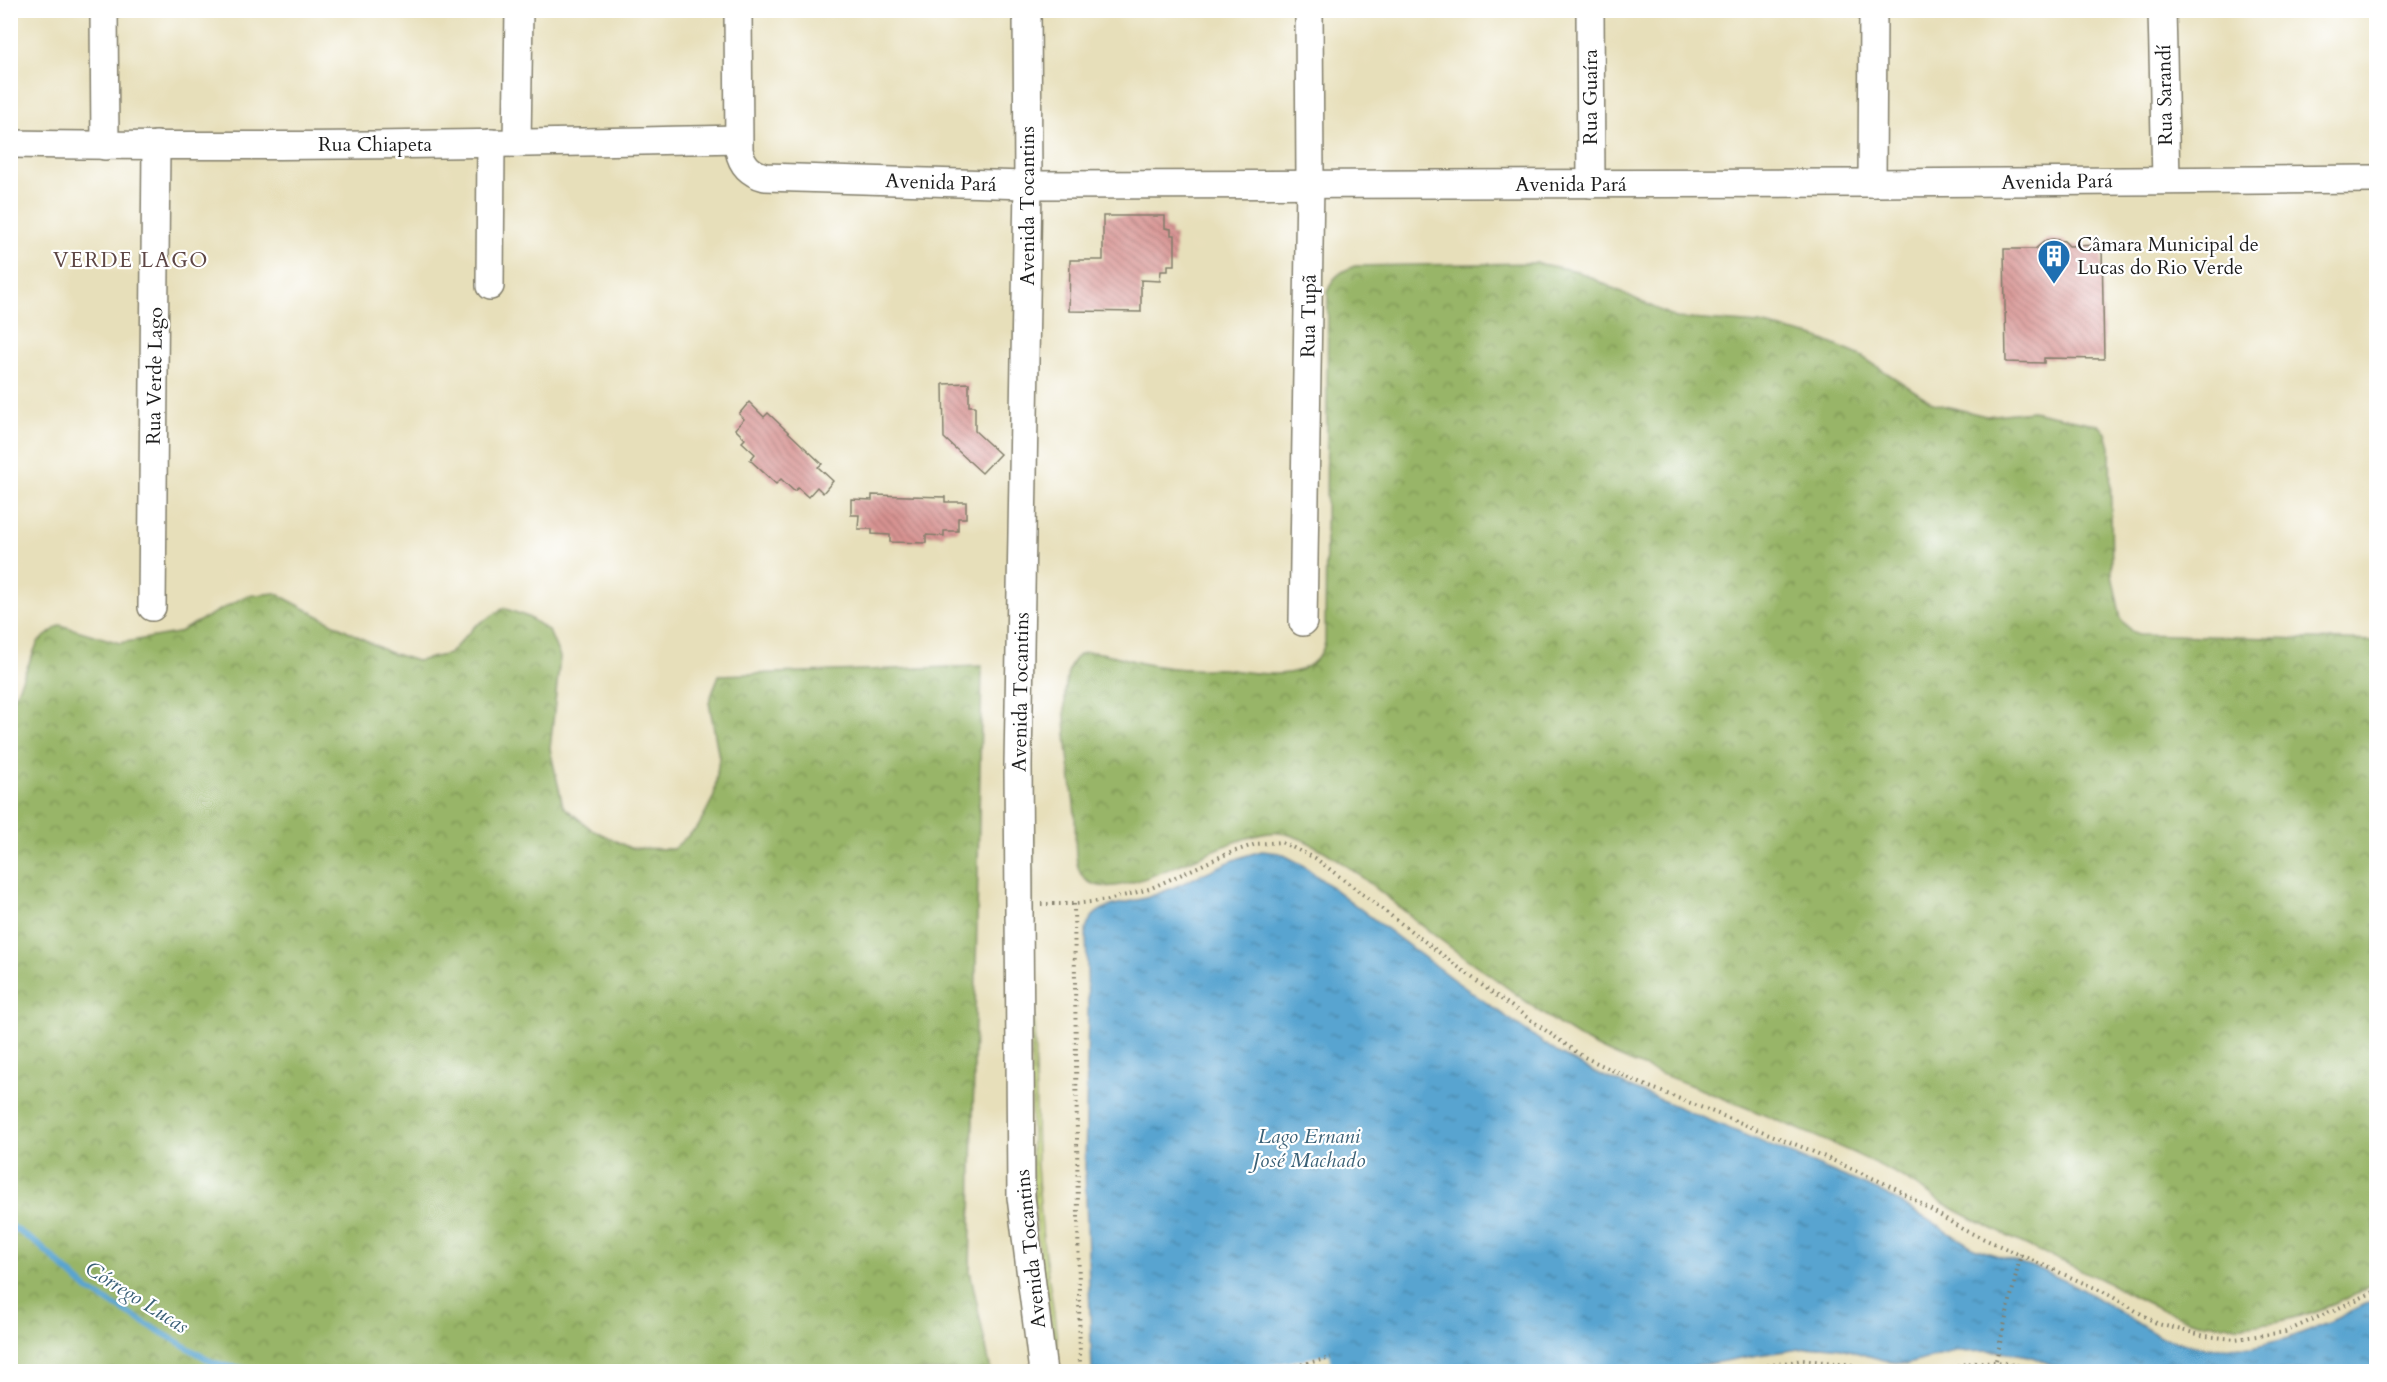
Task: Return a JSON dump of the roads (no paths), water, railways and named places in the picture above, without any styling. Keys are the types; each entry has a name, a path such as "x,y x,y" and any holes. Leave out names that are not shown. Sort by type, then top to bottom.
{"street":[{"path":"104,10 105,146"},
{"path":"490,286 519,10"},
{"path":"738,10 738,139"},
{"name":"Avenida Tocantins","path":"1027,10 1028,185 1018,905 1021,1197 1043,1371"},
{"name":"Rua Tupã","path":"1303,622 1310,183 1309,10"},
{"name":"Rua Guaíra","path":"1590,10 1591,184"},
{"path":"1872,183 1873,10"},
{"name":"Rua Sarandí","path":"2162,10 2166,180"},
{"name":"Rua Chiapeta","path":"10,144 105,146 738,139"},
{"name":"Avenida Pará","path":"738,139 740,158 744,165 755,174 765,177 1028,185 2376,179"},
{"name":"Rua Verde Lago","path":"152,607 156,145"}],"water":[{"name":"Lago Ernani José Machado","path":"1262,851 1280,853 1301,864 1454,980 1558,1053 1594,1072 1884,1193 1974,1248 2042,1270 2082,1289 2160,1337 2206,1348 2252,1347 2289,1338 2376,1299 2376,1371 2072,1372 2029,1356 1998,1351 1955,1352 1907,1364 1890,1362 1841,1348 1822,1346 1664,1372 1092,1371 1085,1169 1088,1010 1086,930 1092,918 1103,909 1165,891 1234,860"}],"waterway":[{"name":"Córrego Lucas","path":"10,1225 40,1246 88,1290 214,1363 260,1372"}],"place":[{"name":"Câmara Municipal de Lucas do Rio Verde","path":"2054,285"}],"district":[{"name":"VERDE LAGO","path":"131,260"}]}
